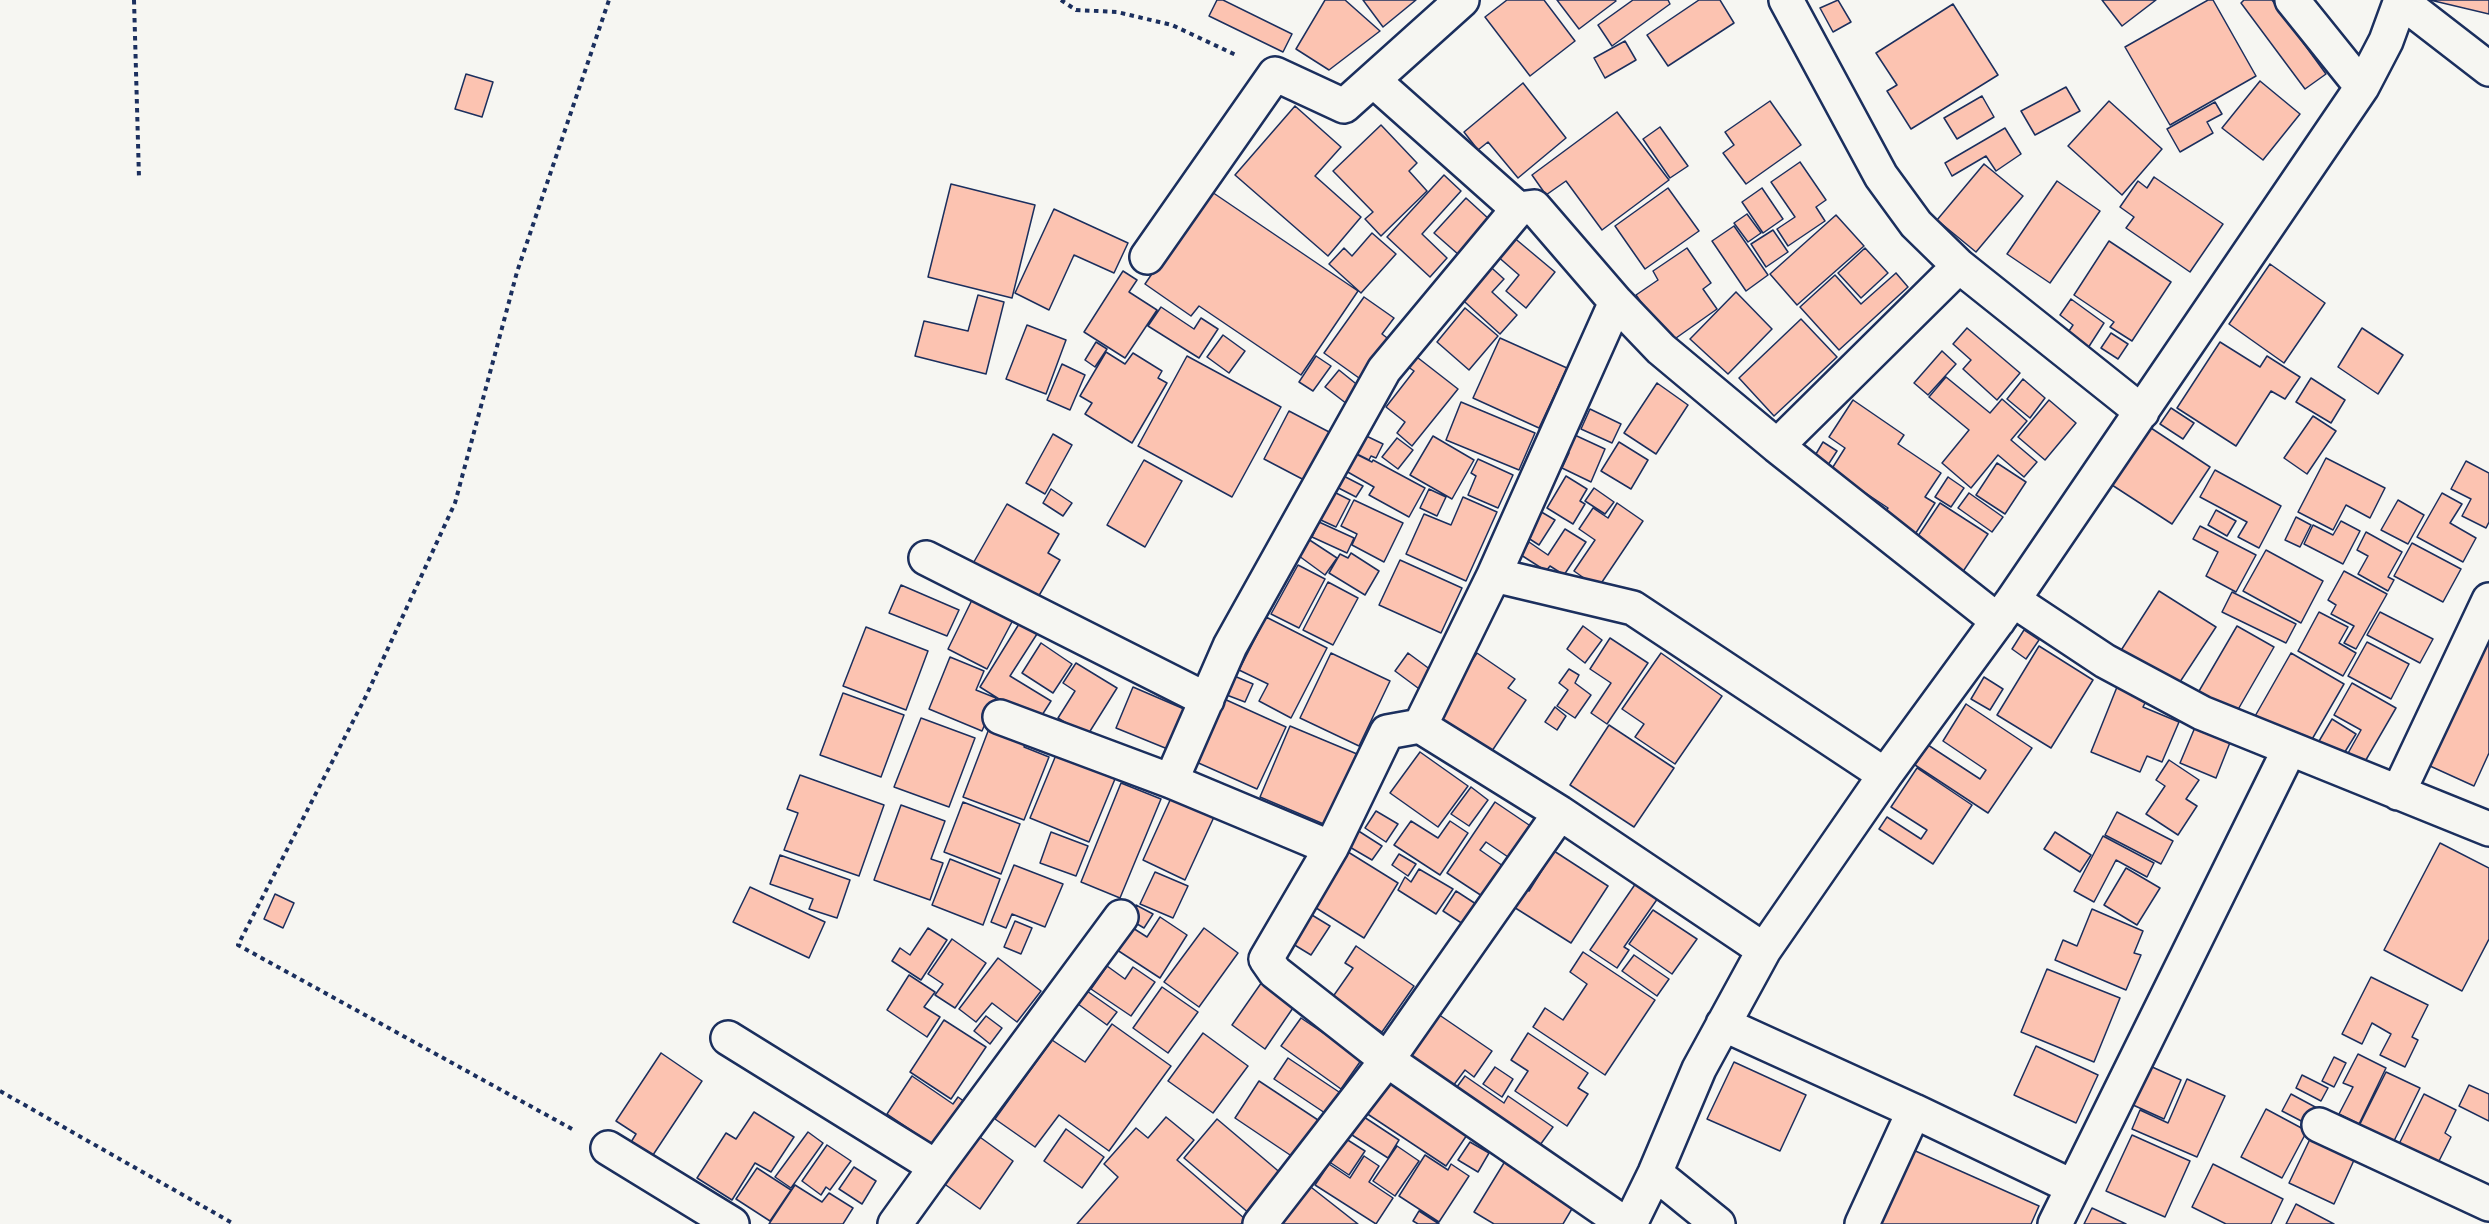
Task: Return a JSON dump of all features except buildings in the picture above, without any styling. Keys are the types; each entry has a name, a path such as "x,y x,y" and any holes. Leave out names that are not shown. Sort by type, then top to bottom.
{"street":[{"path":"1147,257 1275,74 1344,106 1462,0"},
{"path":"1786,0 1881,176 1916,224 1959,266 2142,412"},
{"path":"2292,0 2362,87"},
{"path":"1630,1224 1655,1173 1699,1069 1764,950 1885,776 2005,611 2362,87 2386,41 2401,1 2489,69"},
{"path":"1373,80 1518,208 1534,207 1616,303 1660,348 1777,446 2005,611 2202,713 2489,829"},
{"path":"1171,781 1236,636 1384,370 1518,208"},
{"path":"1777,446 1959,266"},
{"path":"1420,726 1494,575 1616,303"},
{"path":"926,558 1207,700"},
{"path":"1494,575 1633,608 1885,776"},
{"path":"2398,793 2489,600"},
{"path":"1000,717 1171,781 1330,848"},
{"path":"1624,1224 1387,1060 1275,972 1266,959 1330,848 1387,732 1420,726 1560,813 1764,950"},
{"path":"2055,1224 2289,750"},
{"path":"1260,1224 1387,1060 1560,813"},
{"path":"895,1224 1121,917"},
{"path":"1723,1024 2073,1186"},
{"path":"728,1038 936,1167"},
{"path":"1862,1224 1914,1111"},
{"path":"2319,1125 2489,1205 2475,1224"},
{"path":"608,1148 732,1224"},
{"path":"1655,1173 1718,1224"}],"path":[{"path":"134,0 139,178"},
{"path":"608,1148 238,945 366,696 455,504 517,272 609,0"},
{"path":"1061,0 1076,10 1117,12 1172,25 1275,74"},
{"path":"0,1091 234,1224"}]}
